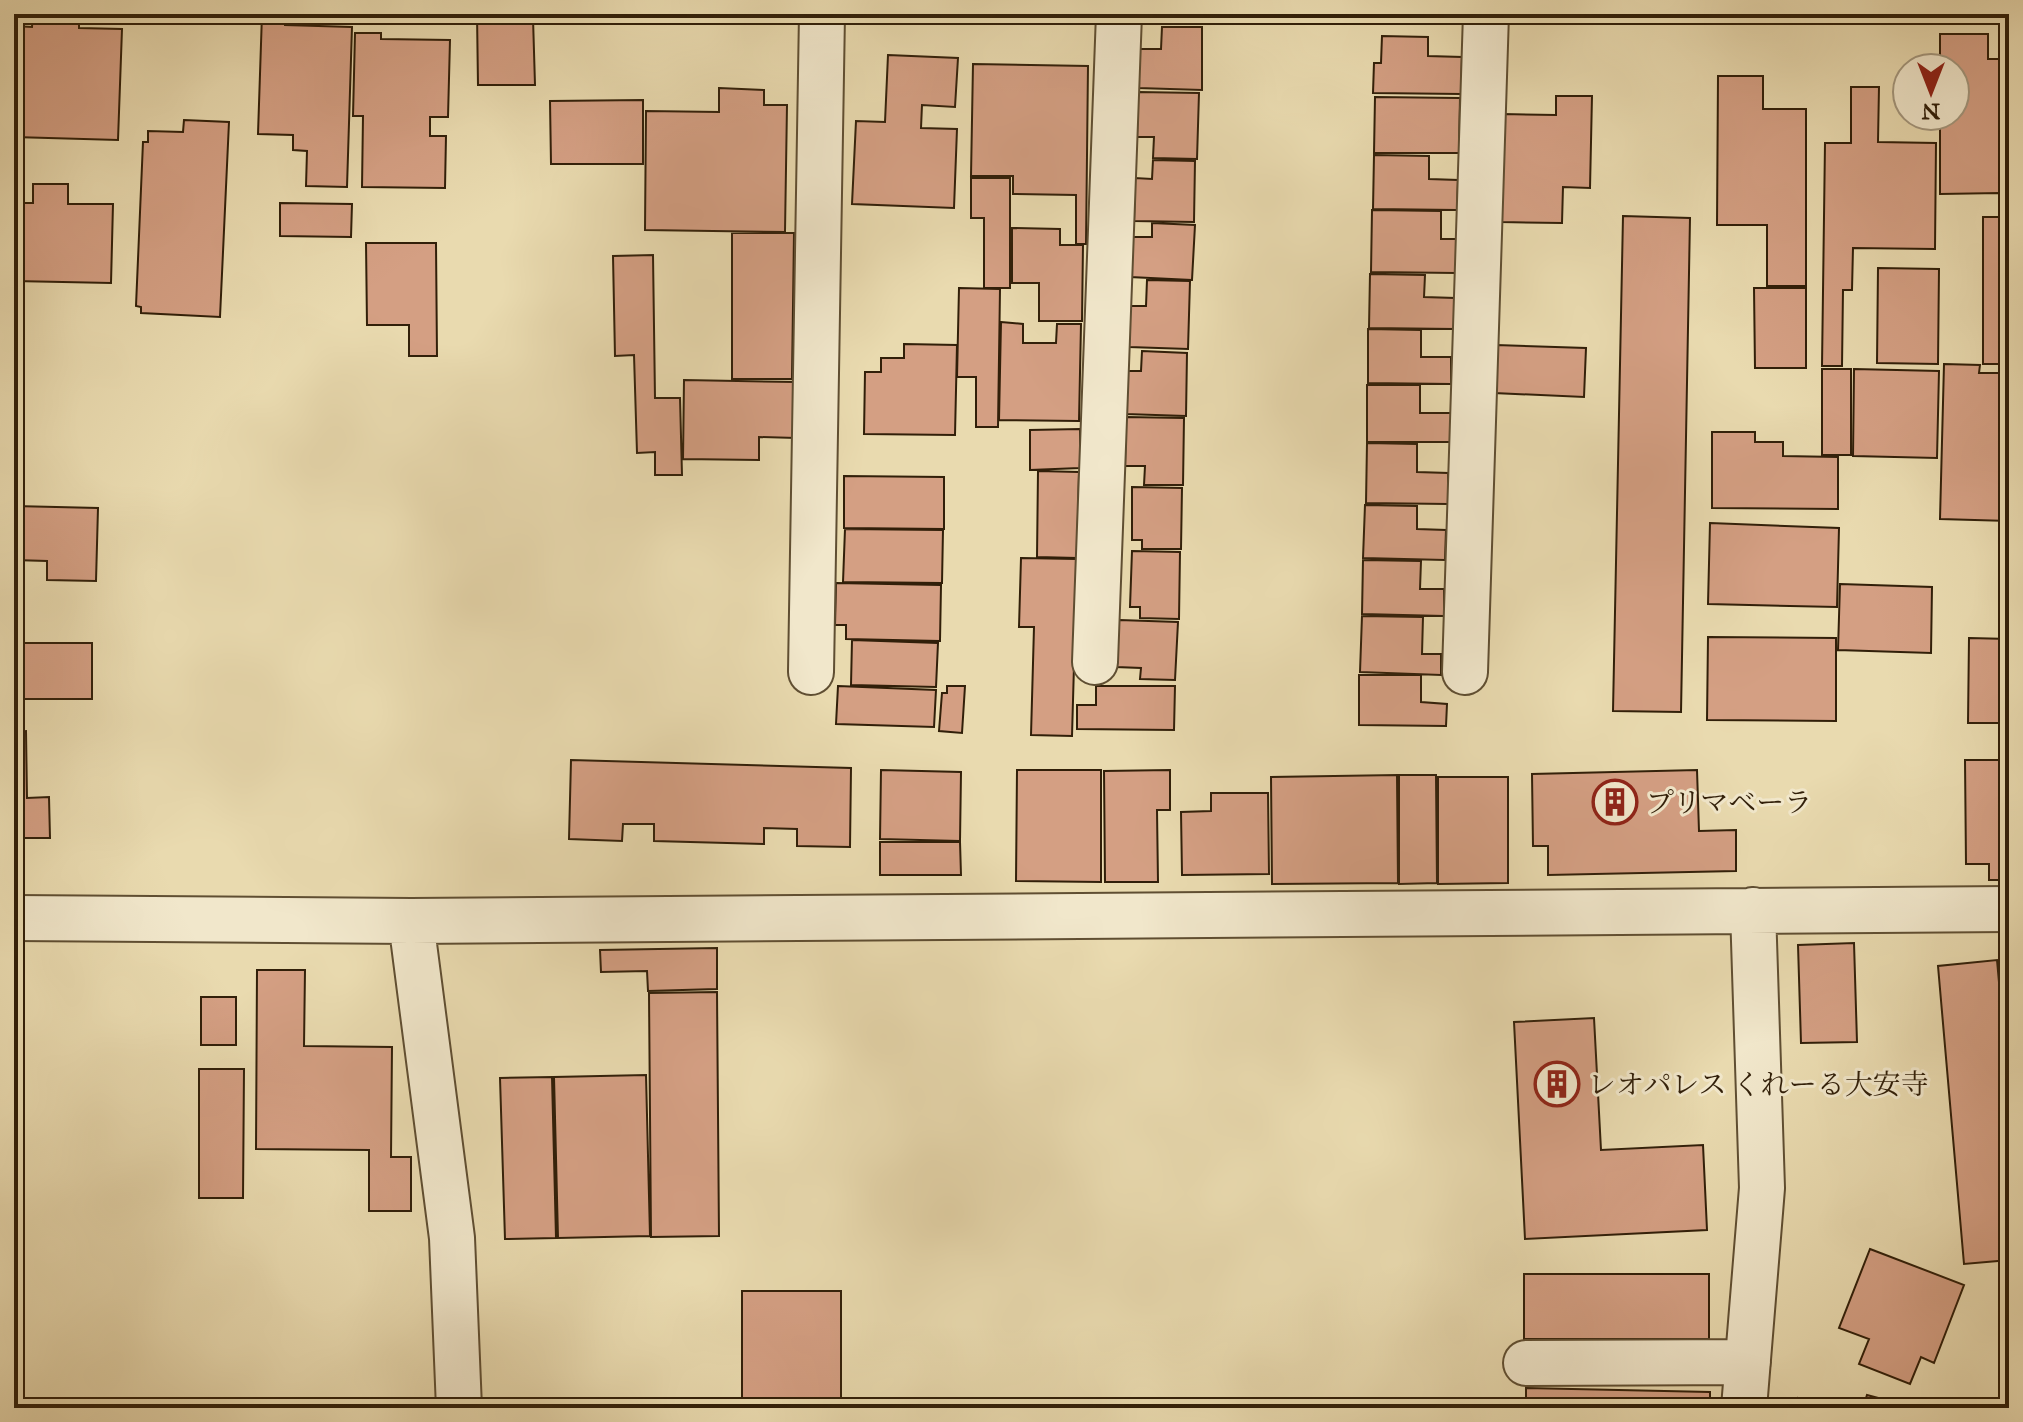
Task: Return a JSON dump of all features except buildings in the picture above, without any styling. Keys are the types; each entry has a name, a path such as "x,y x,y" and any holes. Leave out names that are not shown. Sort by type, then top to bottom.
{"street":[{"path":"811,672 822,14"},
{"path":"1095,662 1119,14"},
{"path":"1465,672 1486,14"},
{"path":"14,918 411,921 2009,909"},
{"path":"1744,1408 1762,1188 1753,910"},
{"path":"411,921 452,1238 459,1408"},
{"path":"1526,1363 1748,1362"}],"place":[{"name":"プリマベーラ","path":"1615,802"},
{"name":"レオパレス くれーる大安寺","path":"1557,1084"}]}
